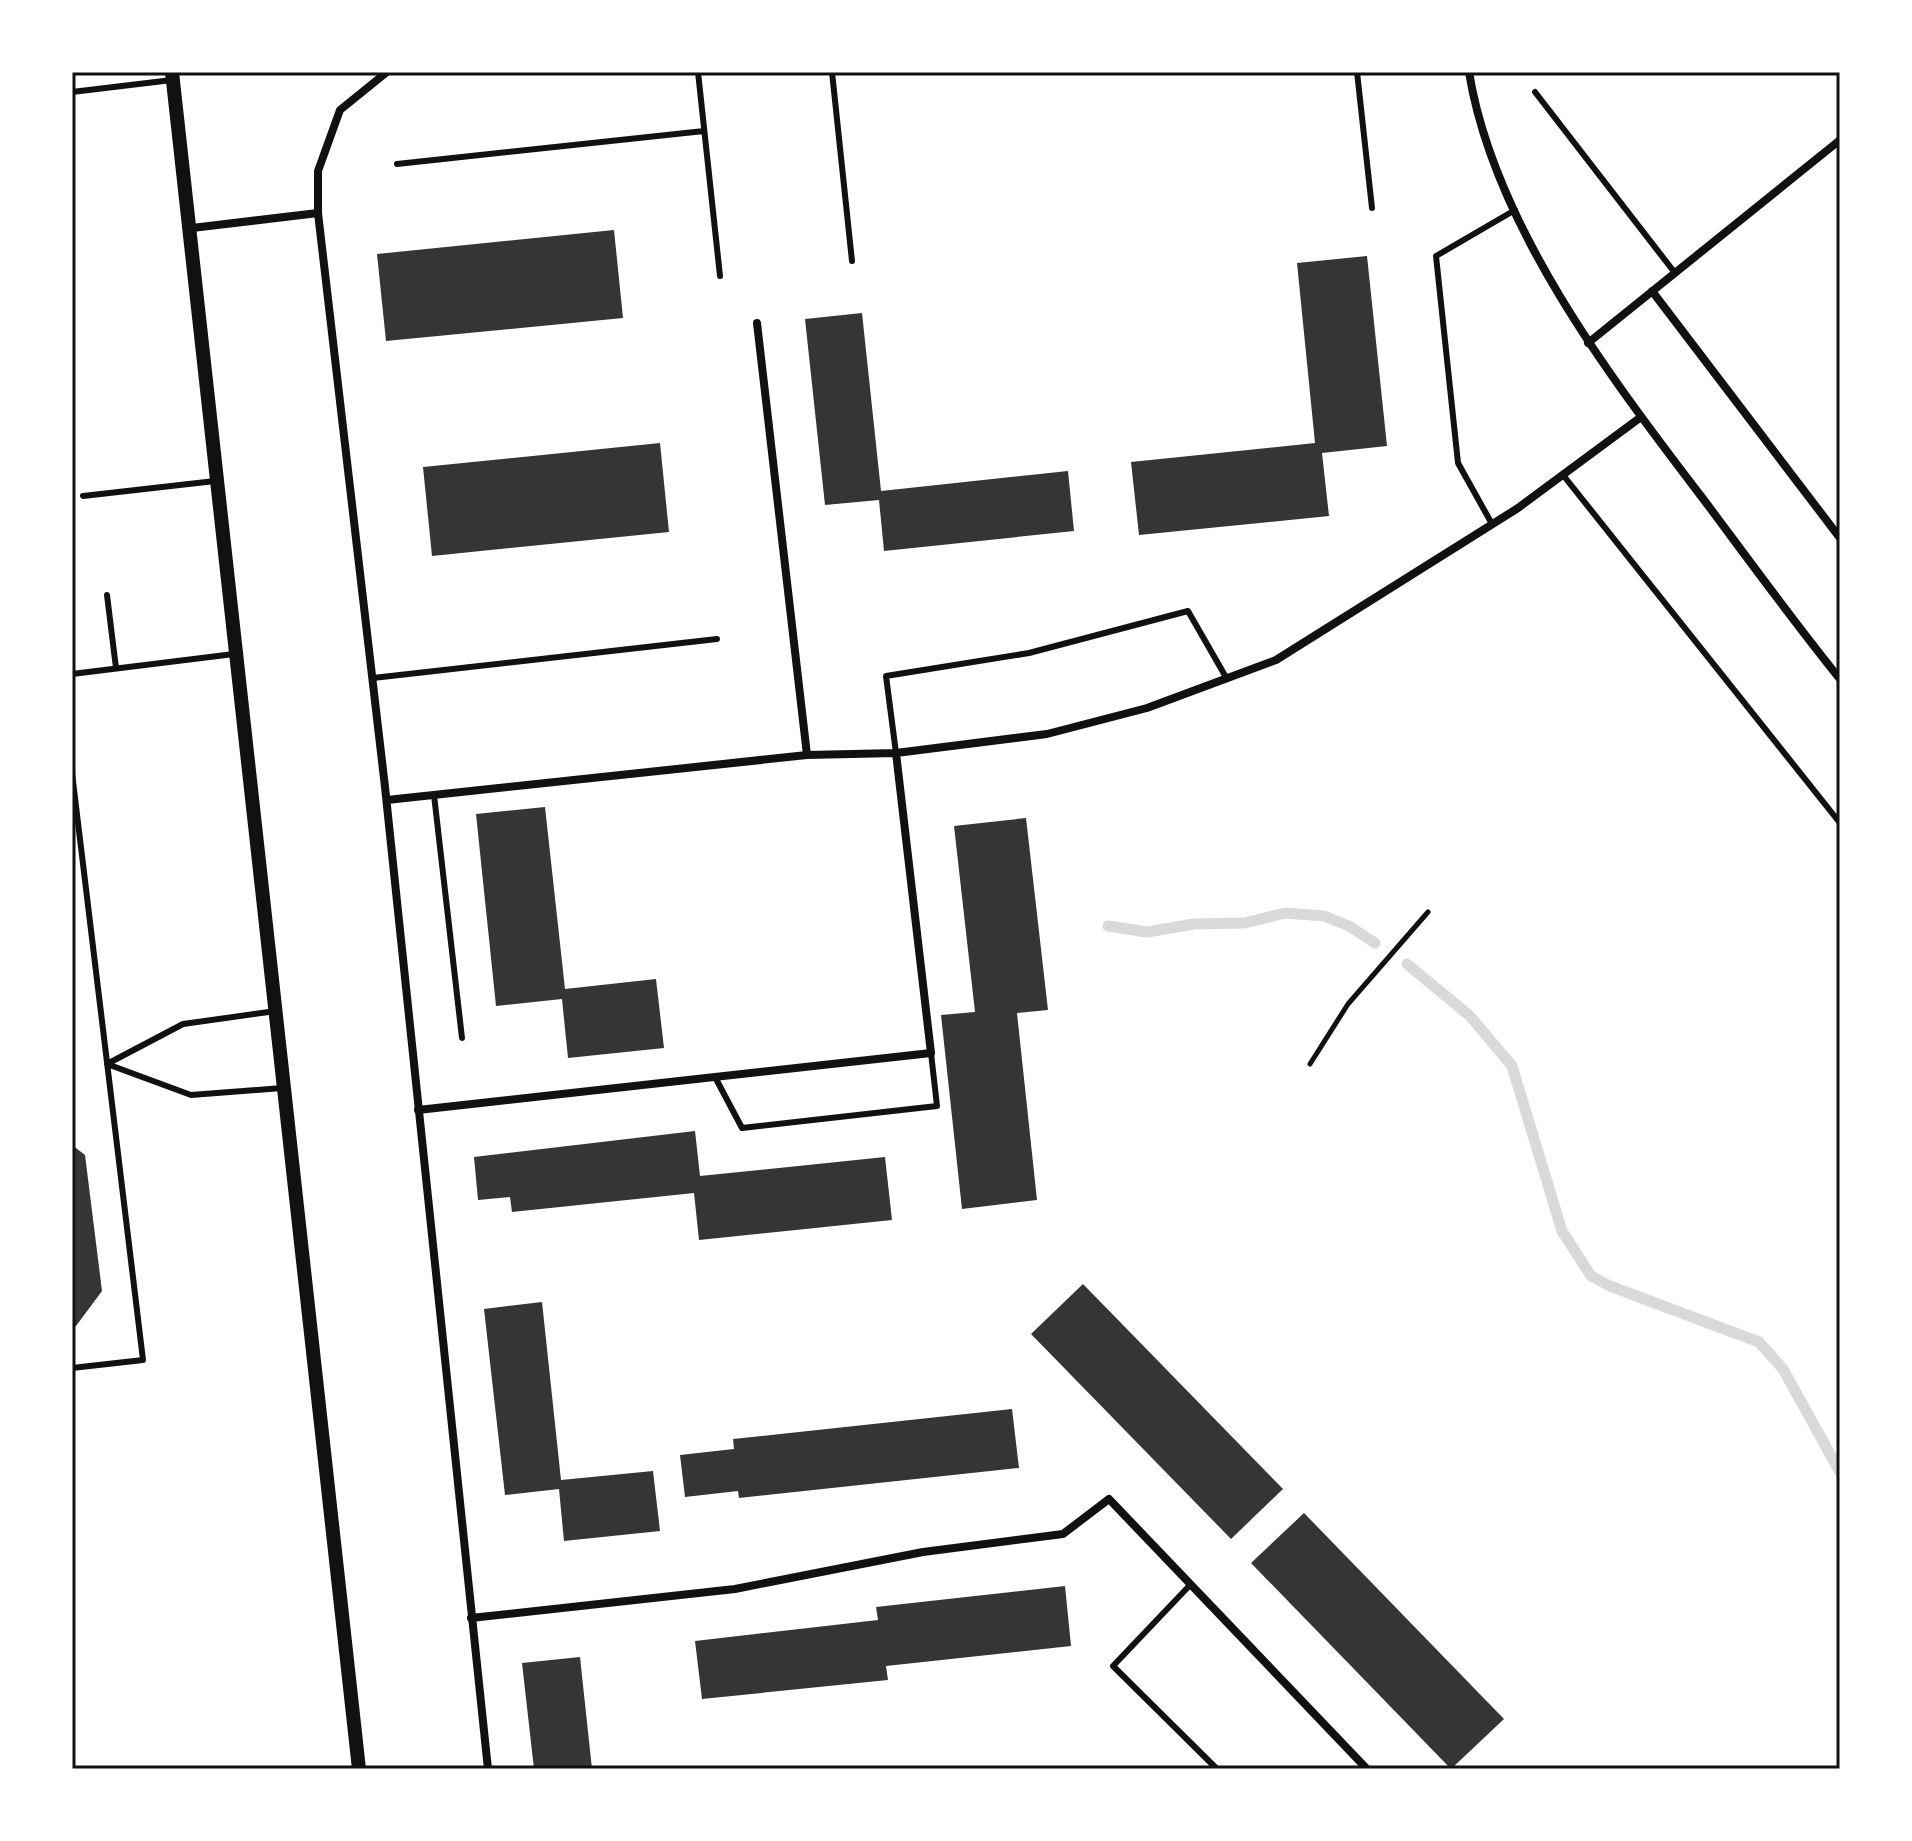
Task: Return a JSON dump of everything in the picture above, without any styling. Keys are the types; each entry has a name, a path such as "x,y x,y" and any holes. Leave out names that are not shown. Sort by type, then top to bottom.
{"street":[{"path":"387,72 340,110 318,171 318,213 387,800 488,1769"},
{"path":"1469,72 1475,107 1505,191 1588,343 1641,417 1838,672"},
{"path":"173,76 359,1769"},
{"path":"1588,343 1840,140"},
{"path":"192,228 318,213"},
{"path":"1652,291 1840,538"},
{"path":"757,323 807,755"},
{"path":"387,800 807,755 896,753 1047,734 1147,708 1276,660 1492,524 1641,417"},
{"path":"418,1110 931,1053 896,753"},
{"path":"471,1618 735,1589 923,1552 1063,1534 1109,1499 1367,1769"}],"lane":[{"path":"698,72 720,276"},
{"path":"832,72 852,261"},
{"path":"1357,72 1372,208"},
{"path":"72,92 173,76"},
{"path":"1535,92 1675,273"},
{"path":"397,164 704,131"},
{"path":"1492,524 1458,463 1436,256 1515,210"},
{"path":"1563,475 1840,823"},
{"path":"83,496 218,480"},
{"path":"107,595 116,668"},
{"path":"896,753 886,676 1029,653 1188,611 1227,679"},
{"path":"373,678 717,639"},
{"path":"72,674 237,653"},
{"path":"72,773 143,1360 72,1368"},
{"path":"434,795 462,1038"},
{"path":"107,1064 183,1024 276,1011"},
{"path":"715,1077 742,1128 937,1106 931,1053"},
{"path":"107,1064 191,1095 285,1088"},
{"path":"1191,1584 1113,1666 1217,1769"}],"path":[{"path":"1310,1064 1348,1004 1428,912"}],"building":[{"path":"614,230 623,318 386,341 377,254"},
{"path":"1367,256 1387,446 1322,453 1329,516 1139,535 1131,462 1315,443 1297,263"},
{"path":"862,313 881,491 1068,471 1074,531 884,551 879,500 825,505 805,319"},
{"path":"660,443 669,532 432,556 423,467"},
{"path":"545,807 565,989 656,979 664,1048 568,1058 562,999 496,1006 476,814"},
{"path":"1026,818 1048,1010 1017,1013 1037,1200 962,1209 941,1015 975,1012 954,826"},
{"path":"695,1131 700,1176 885,1157 892,1220 699,1240 694,1193 512,1212 510,1197 478,1200 474,1157"},
{"path":"72,1145 85,1155 102,1291 76,1326 72,1326"},
{"path":"1083,1284 1283,1489 1231,1539 1031,1334"},
{"path":"542,1302 561,1480 653,1471 660,1531 564,1541 559,1489 505,1495 484,1309"},
{"path":"1012,1409 1019,1468 739,1498 738,1491 685,1497 680,1455 734,1449 733,1439"},
{"path":"1304,1513 1504,1719 1451,1769 1251,1563"},
{"path":"1065,1586 1071,1646 886,1666 888,1680 702,1699 695,1641 878,1620 876,1607"},
{"path":"580,1657 592,1769 534,1769 522,1663"}],"waterway":[{"path":"1108,926 1147,932 1194,924 1245,923 1285,913 1324,916 1349,926 1375,943"},
{"path":"1407,964 1470,1016 1512,1066 1562,1231 1591,1276 1759,1342 1783,1369 1840,1472"}]}
